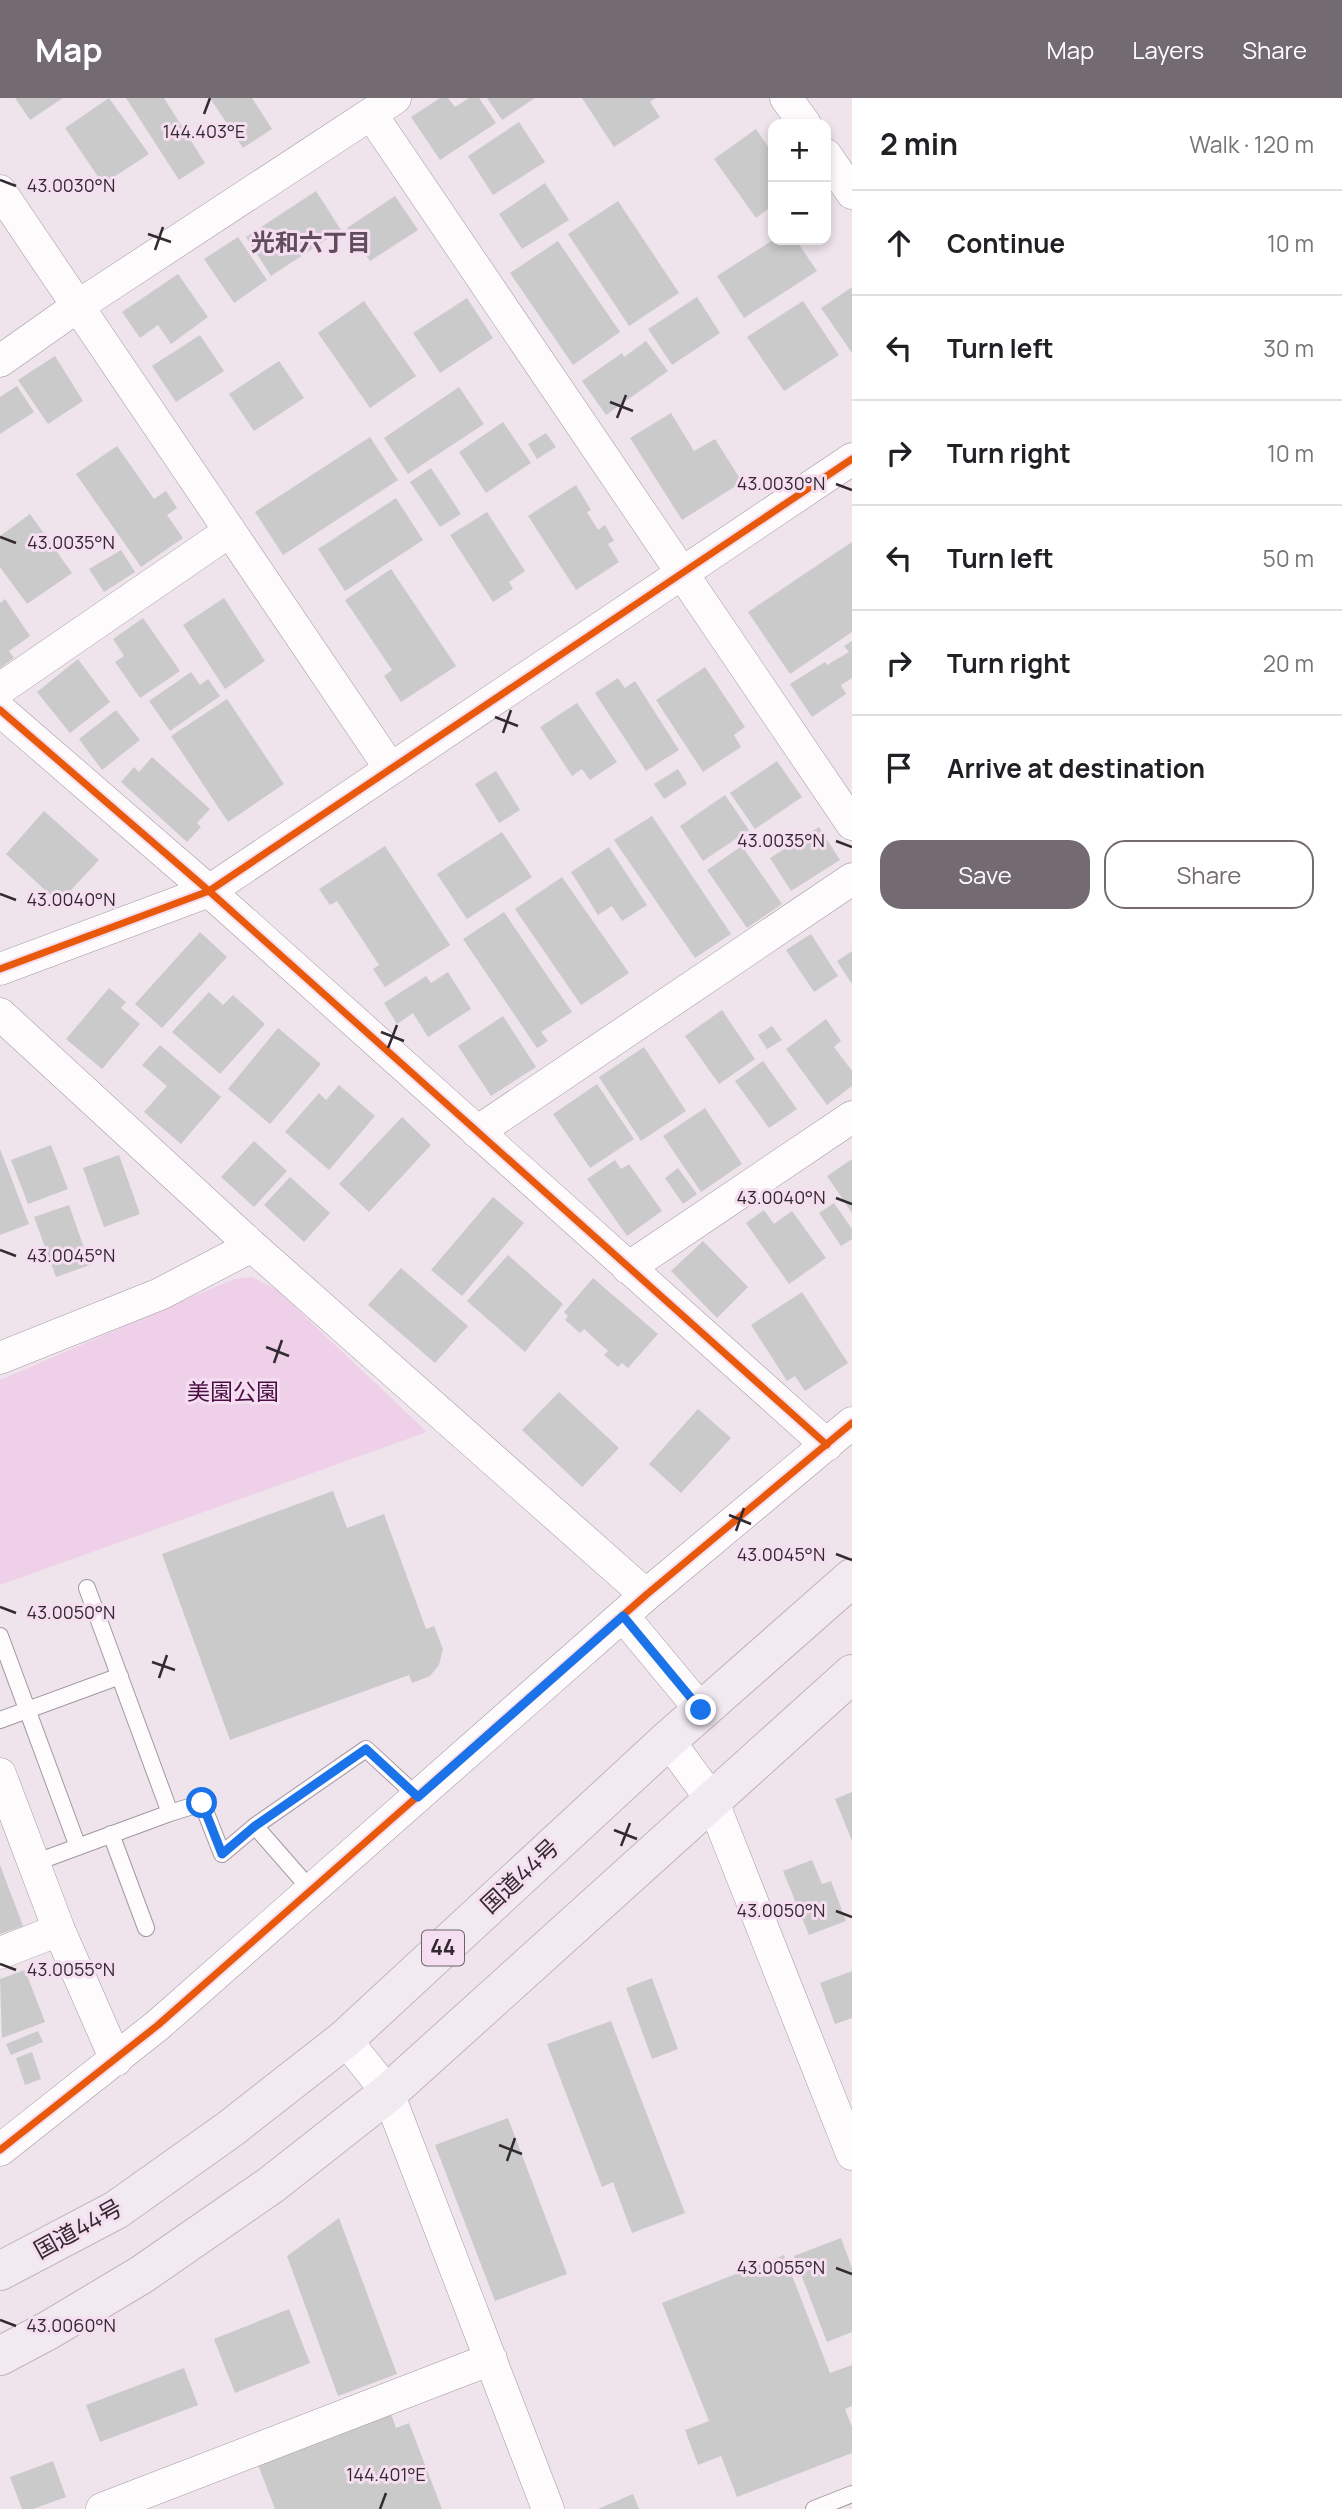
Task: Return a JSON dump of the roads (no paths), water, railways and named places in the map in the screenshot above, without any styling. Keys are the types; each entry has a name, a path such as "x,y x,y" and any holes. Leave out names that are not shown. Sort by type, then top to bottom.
{"highway":[{"name":"国道44号","path":"0,2271 116,2210 230,2129 345,2039 668,1740 852,1578"},
{"path":"0,2356 141,2275 271,2185 388,2093 852,1674"}],"street":[{"path":"786,98 801,119"},
{"path":"0,361 78,306 383,106 682,573 852,824"},
{"path":"831,162 852,193"},
{"path":"0,191 390,768"},
{"path":"0,969 209,891 852,458"},
{"path":"0,690 230,531"},
{"path":"0,710 209,891 827,1445"},
{"path":"477,1132 852,879"},
{"path":"0,1014 635,1606 701,1710"},
{"path":"628,1268 852,1117"},
{"path":"0,1357 160,1294 251,1246"},
{"path":"0,2150 116,2060 635,1606 852,1423"},
{"path":"668,1740 712,1800 852,2154"},
{"path":"0,1774 59,1930 116,2060"},
{"path":"0,1953 59,1930"},
{"path":"345,2039 388,2093 548,2509"},
{"path":"102,2509 491,2359"}],"lane":[{"path":"87,1588 170,1813"},
{"path":"0,1636 78,1847"},
{"path":"0,1720 120,1676"},
{"path":"34,1863 202,1803 222,1854 255,1826 366,1749 418,1797"},
{"path":"255,1826 312,1890"},
{"path":"111,1834 146,1928"},
{"path":"814,2509 852,2494"}],"district":[{"name":"光和六丁目","path":"311,243"}],"park label":[{"name":"美園公園","path":"233,1392"}]}
